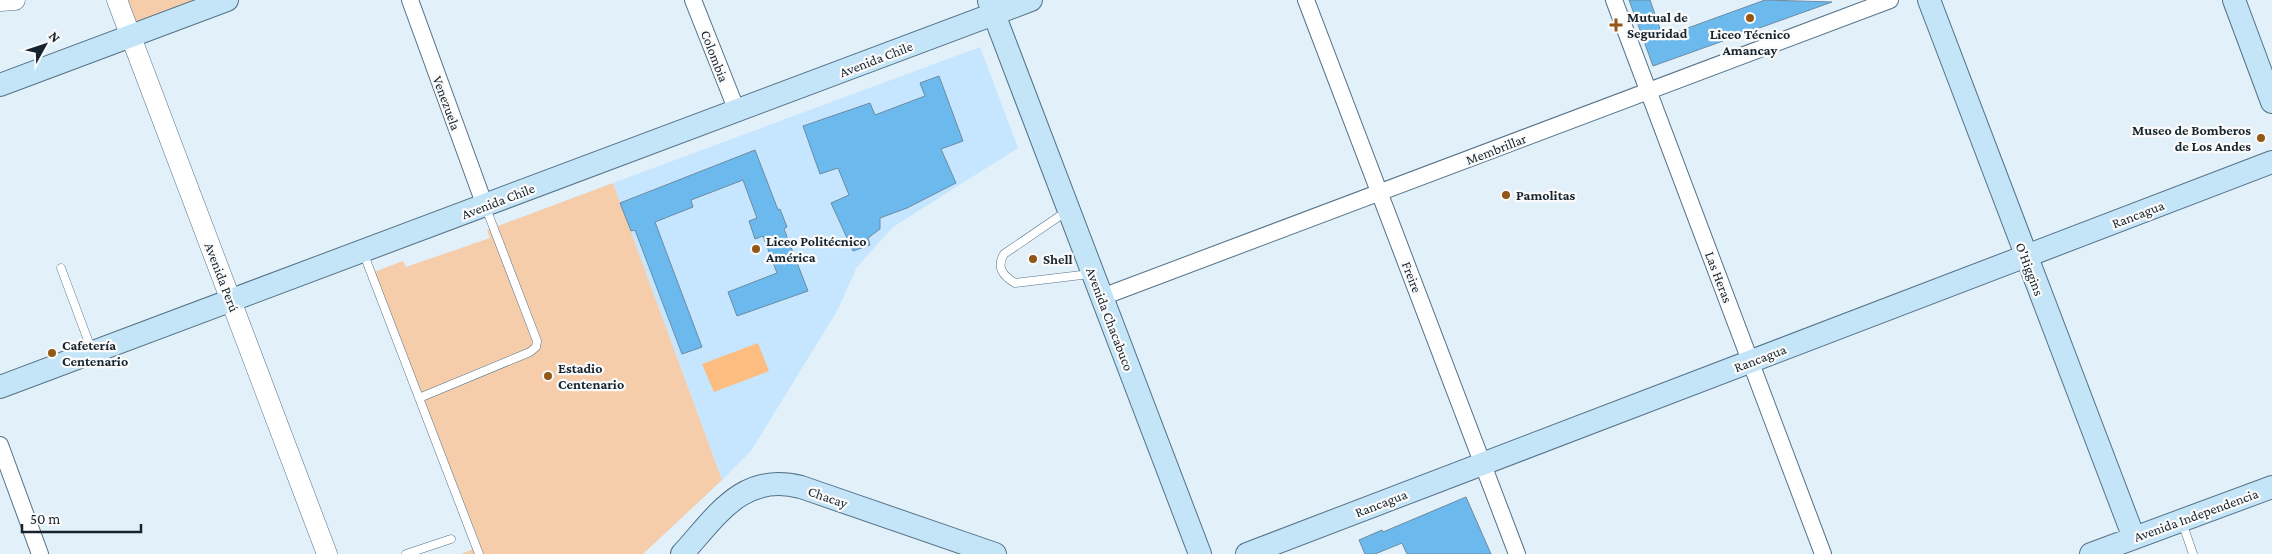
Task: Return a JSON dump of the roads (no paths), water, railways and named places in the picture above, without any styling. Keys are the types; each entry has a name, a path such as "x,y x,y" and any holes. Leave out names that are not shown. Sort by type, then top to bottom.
{"main road":[{"path":"0,85 227,0"},
{"name":"Avenida Chile","path":"0,387 231,302 736,111 992,7 1031,0"},
{"name":"O'Higgins","path":"1930,0 2025,257 2134,538"},
{"path":"2234,0 2272,102"},
{"name":"Avenida Chacabuco","path":"992,7 1200,554"},
{"name":"Rancagua","path":"1247,554 2272,162"},
{"name":"Chacay","path":"682,554 735,496 761,485 781,483 801,487 991,553"},
{"name":"Avenida Independencia","path":"2091,554 2272,487"}],"street":[{"path":"0,1 15,0"},
{"name":"Avenida Perú","path":"117,0 327,554"},
{"name":"Venezuela","path":"410,0 485,206"},
{"name":"Colombia","path":"693,0 736,111"},
{"name":"Freire","path":"1306,0 1517,554"},
{"name":"Las Heras","path":"1614,0 1823,554"},
{"name":"Membrillar","path":"1102,297 1890,0"},
{"path":"0,445 40,554"}],"lane":[{"path":"419,398 530,352 536,347 537,341 485,206"},
{"path":"1069,210 1004,254 1000,260 1000,270 1006,278 1014,283 1093,274"},
{"path":"363,252 478,554"},
{"path":"61,268 92,353"},
{"path":"2182,520 2193,554"},
{"path":"406,554 450,539"}],"place":[{"name":"Liceo Técnico Amancay","path":"1750,18"},
{"name":"Mutual de Seguridad","path":"1616,25"},
{"name":"Museo de Bomberos de Los Andes","path":"2261,138"},
{"name":"Pamolitas","path":"1506,195"},
{"name":"Liceo Politécnico América","path":"756,249"},
{"name":"Shell","path":"1033,259"},
{"name":"Cafetería Centenario","path":"52,353"},
{"name":"Estadio Centenario","path":"548,376"}]}
